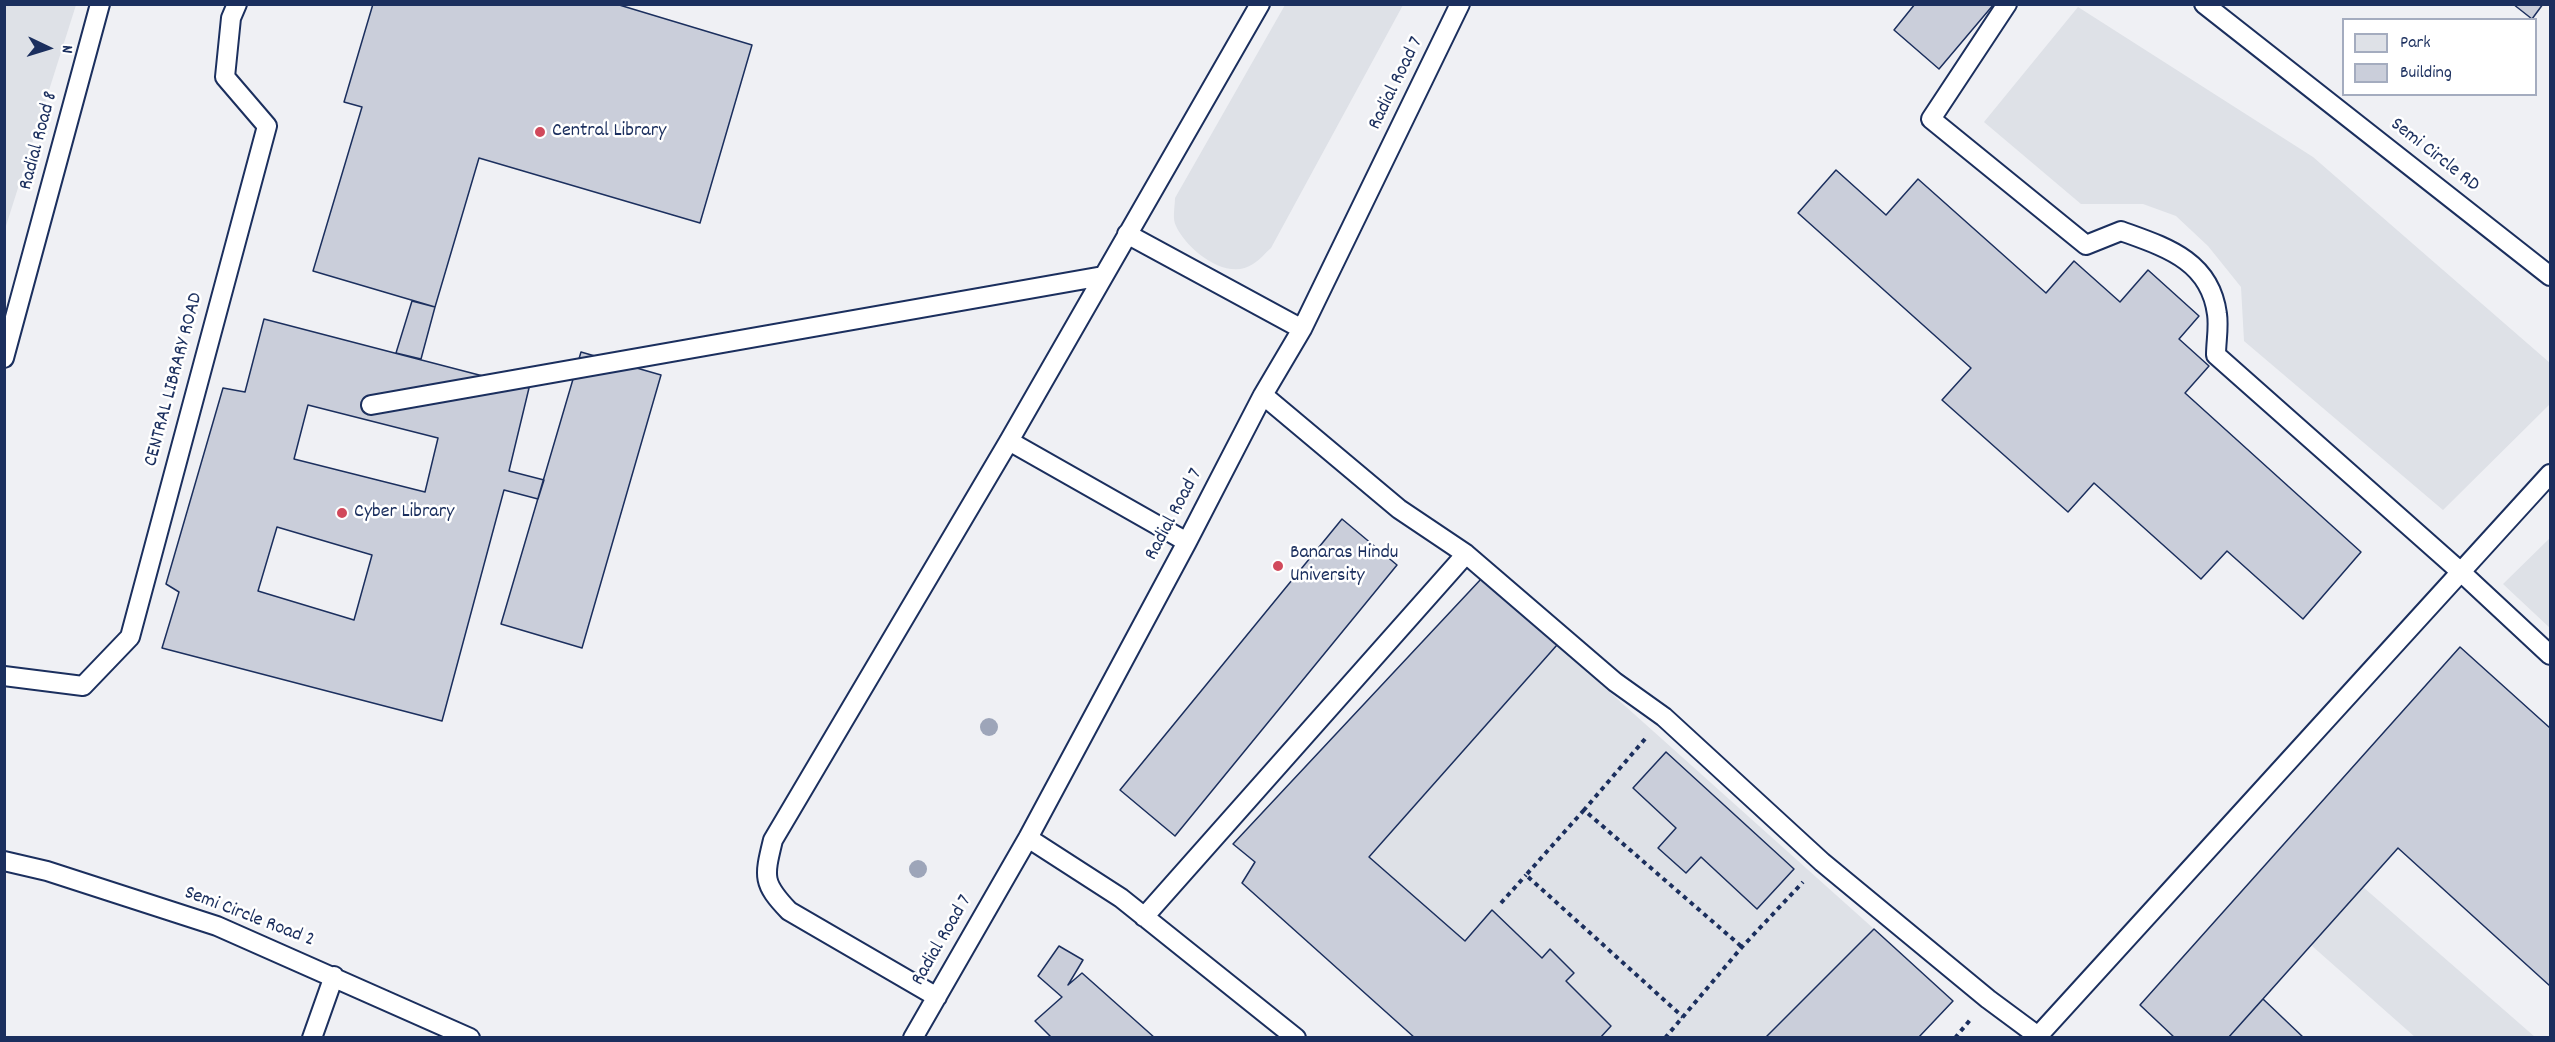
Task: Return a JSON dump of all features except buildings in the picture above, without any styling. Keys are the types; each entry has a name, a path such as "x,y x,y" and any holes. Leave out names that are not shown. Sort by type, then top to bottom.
{"lane":[{"name":"Radial Road 8","path":"4,358 100,4"},
{"name":"CENTRAL LIBRARY ROAD","path":"4,676 83,686 130,637 267,126 225,77 231,18 237,4"},
{"path":"937,997 789,911 772,893 765,870 773,840 1009,441 1260,4"},
{"name":"Radial Road 7","path":"913,1038 1028,838 1263,395 1302,329 1460,4"},
{"path":"2007,4 1932,119 2086,245 2121,231 2188,260 2206,282 2217,313 2216,356 2462,573 2550,655"},
{"name":"Semi Circle RD","path":"2204,4 2550,276"},
{"path":"1127,234 1302,329"},
{"path":"371,405 1103,276"},
{"path":"1263,395 1399,509 1466,554 1615,682 1664,717 1822,862 1988,999 2039,1037 2550,474"},
{"path":"1009,441 1187,542"},
{"path":"1144,917 1466,554"},
{"path":"1028,838 1122,898 1296,1038"},
{"name":"Semi Circle Road 2","path":"4,861 47,871 217,926 470,1038"},
{"path":"312,1038 334,976"}],"path":[{"path":"1501,903 1664,717"},
{"path":"1584,810 1742,947"},
{"path":"1665,1038 1742,947 1822,862"},
{"path":"1526,875 1683,1017"}],"shaded area":[{"name":"Banaras Hindu University","path":"5,5 2550,5 2550,1037 5,1037"}],"green space":[{"path":"4,5 76,5 5,229"},
{"path":"1285,5 1403,5 1271,248 1253,264 1243,269 1232,269 1209,261 1189,245 1174,220 1175,198"},
{"path":"2078,7 2313,157 2550,363 2550,404 2443,510 2244,341 2241,287 2208,246 2176,216 2143,204 2081,204 1984,122"},
{"path":"2550,538 2550,628 2503,584"},
{"path":"1557,645 1874,929 1765,1037 1600,1037 1611,1025 1566,981 1573,973 1550,949 1542,958 1492,911 1465,941 1369,858"},
{"path":"2363,887 2535,1037 2415,1037 2311,945"}],"place":[{"name":"Central Library","path":"540,132"},
{"name":"Cyber Library","path":"342,513"},
{"name":"Banaras Hindu University","path":"1278,566"}]}
